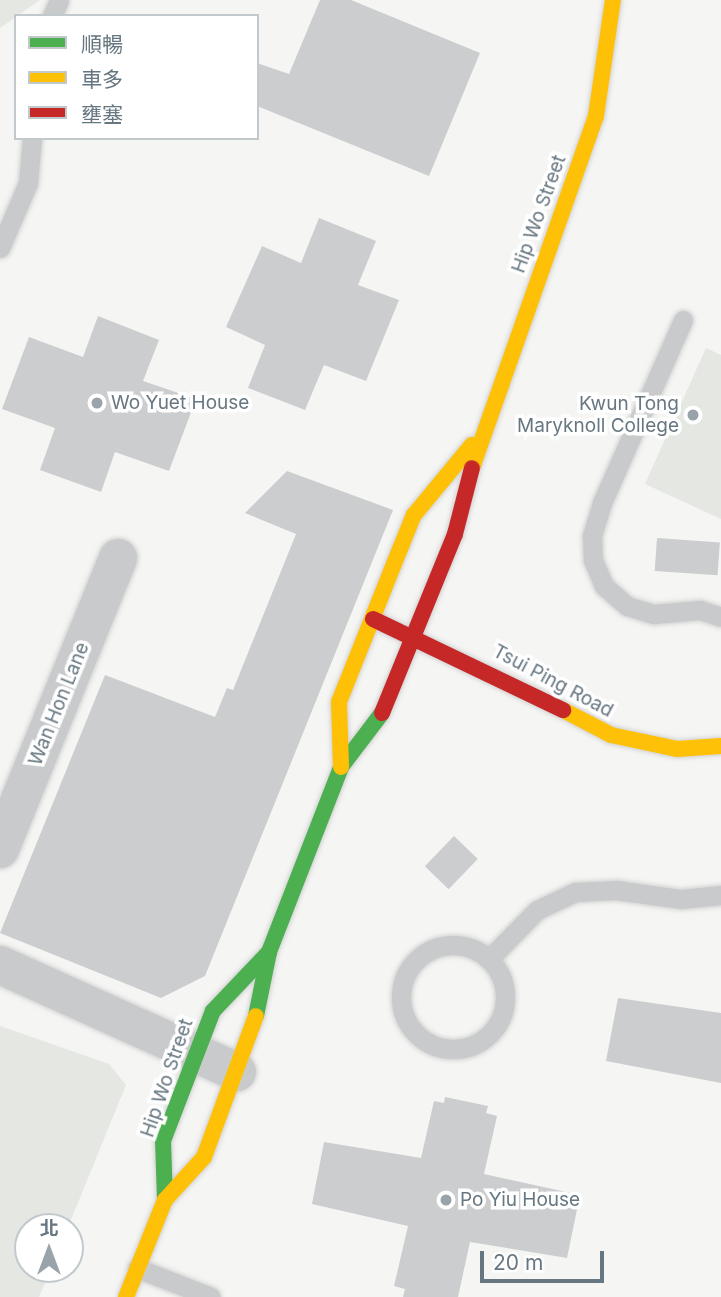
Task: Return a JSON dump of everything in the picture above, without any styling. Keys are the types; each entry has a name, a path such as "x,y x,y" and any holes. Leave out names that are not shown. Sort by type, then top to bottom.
{"main road":[{"name":"Hip Wo Street","path":"126,1297 165,1200 204,1157 253,1031 270,952 341,767 381,717 455,534 480,435 596,116 613,0"},
{"name":"Hip Wo Street","path":"341,767 339,702 414,516 480,435"},
{"name":"Tsui Ping Road","path":"373,618 414,635 611,735 677,749 721,746"},
{"name":"Hip Wo Street","path":"165,1200 163,1142 195,1055 214,1011 270,952"}],"street":[{"name":"Wan Hon Lane","path":"0,849 118,558"},
{"path":"0,965 237,1072"}],"lane":[{"path":"0,248 28,183 32,140"},
{"path":"683,320 601,503 593,560 604,586 627,606 654,614 700,610 721,617"},
{"path":"489,958 537,910 575,892 616,890 681,899 721,895"},
{"path":"459,944 489,958 505,986 502,1018 493,1031 465,1048 447,1049 415,1033 401,1000 410,966 440,946 459,944"},
{"path":"138,1268 211,1297"}],"shaded area":[{"path":"0,0 40,0 20,14 14,14 14,18 0,28"},
{"path":"706,348 721,355 721,519 645,484"},
{"path":"0,1026 109,1064 126,1085 74,1213 14,1213 14,1283 45,1283 39,1297 0,1297"}],"building":[{"path":"320,0 351,0 480,53 429,176 259,107 259,64 289,74"},
{"path":"319,218 376,241 358,285 399,300 366,381 324,365 305,410 248,388 265,345 226,327 262,246 301,263"},
{"name":"Wo Yuet House","path":"98,316 159,340 143,381 196,399 169,471 115,452 101,492 40,470 55,428 2,409 29,337 83,357"},
{"path":"287,471 393,510 205,976 161,998 0,933 105,675 215,717 227,688 233,690 296,534 245,513"},
{"path":"657,538 720,542 718,575 655,571"},
{"path":"454,836 478,859 449,889 425,866"},
{"path":"618,998 721,1013 721,1083 606,1061"},
{"name":"Po Yiu House","path":"445,1097 488,1106 486,1113 497,1116 484,1174 580,1195 567,1258 470,1242 458,1297 403,1297 405,1289 394,1286 408,1226 312,1204 324,1142 421,1158 434,1101 444,1103"}],"traffic: fast":[{"path":"256,1016 269,952 341,767 382,713"},
{"path":"165,1200 163,1141 213,1011 269,952"}],"traffic: slow":[{"path":"472,468 596,116 613,0"},
{"path":"341,767 339,702 400,549 414,515 472,445"},
{"path":"563,710 611,735 677,749 721,746"},
{"path":"126,1297 165,1200 204,1157 256,1016"}],"traffic: jam":[{"path":"382,713 455,534 472,468"},
{"path":"373,619 563,710"}],"place":[{"name":"Wo Yuet House","path":"97,403"},
{"name":"Kwun Tong Maryknoll College","path":"693,415"},
{"name":"Po Yiu House","path":"446,1200"}]}
